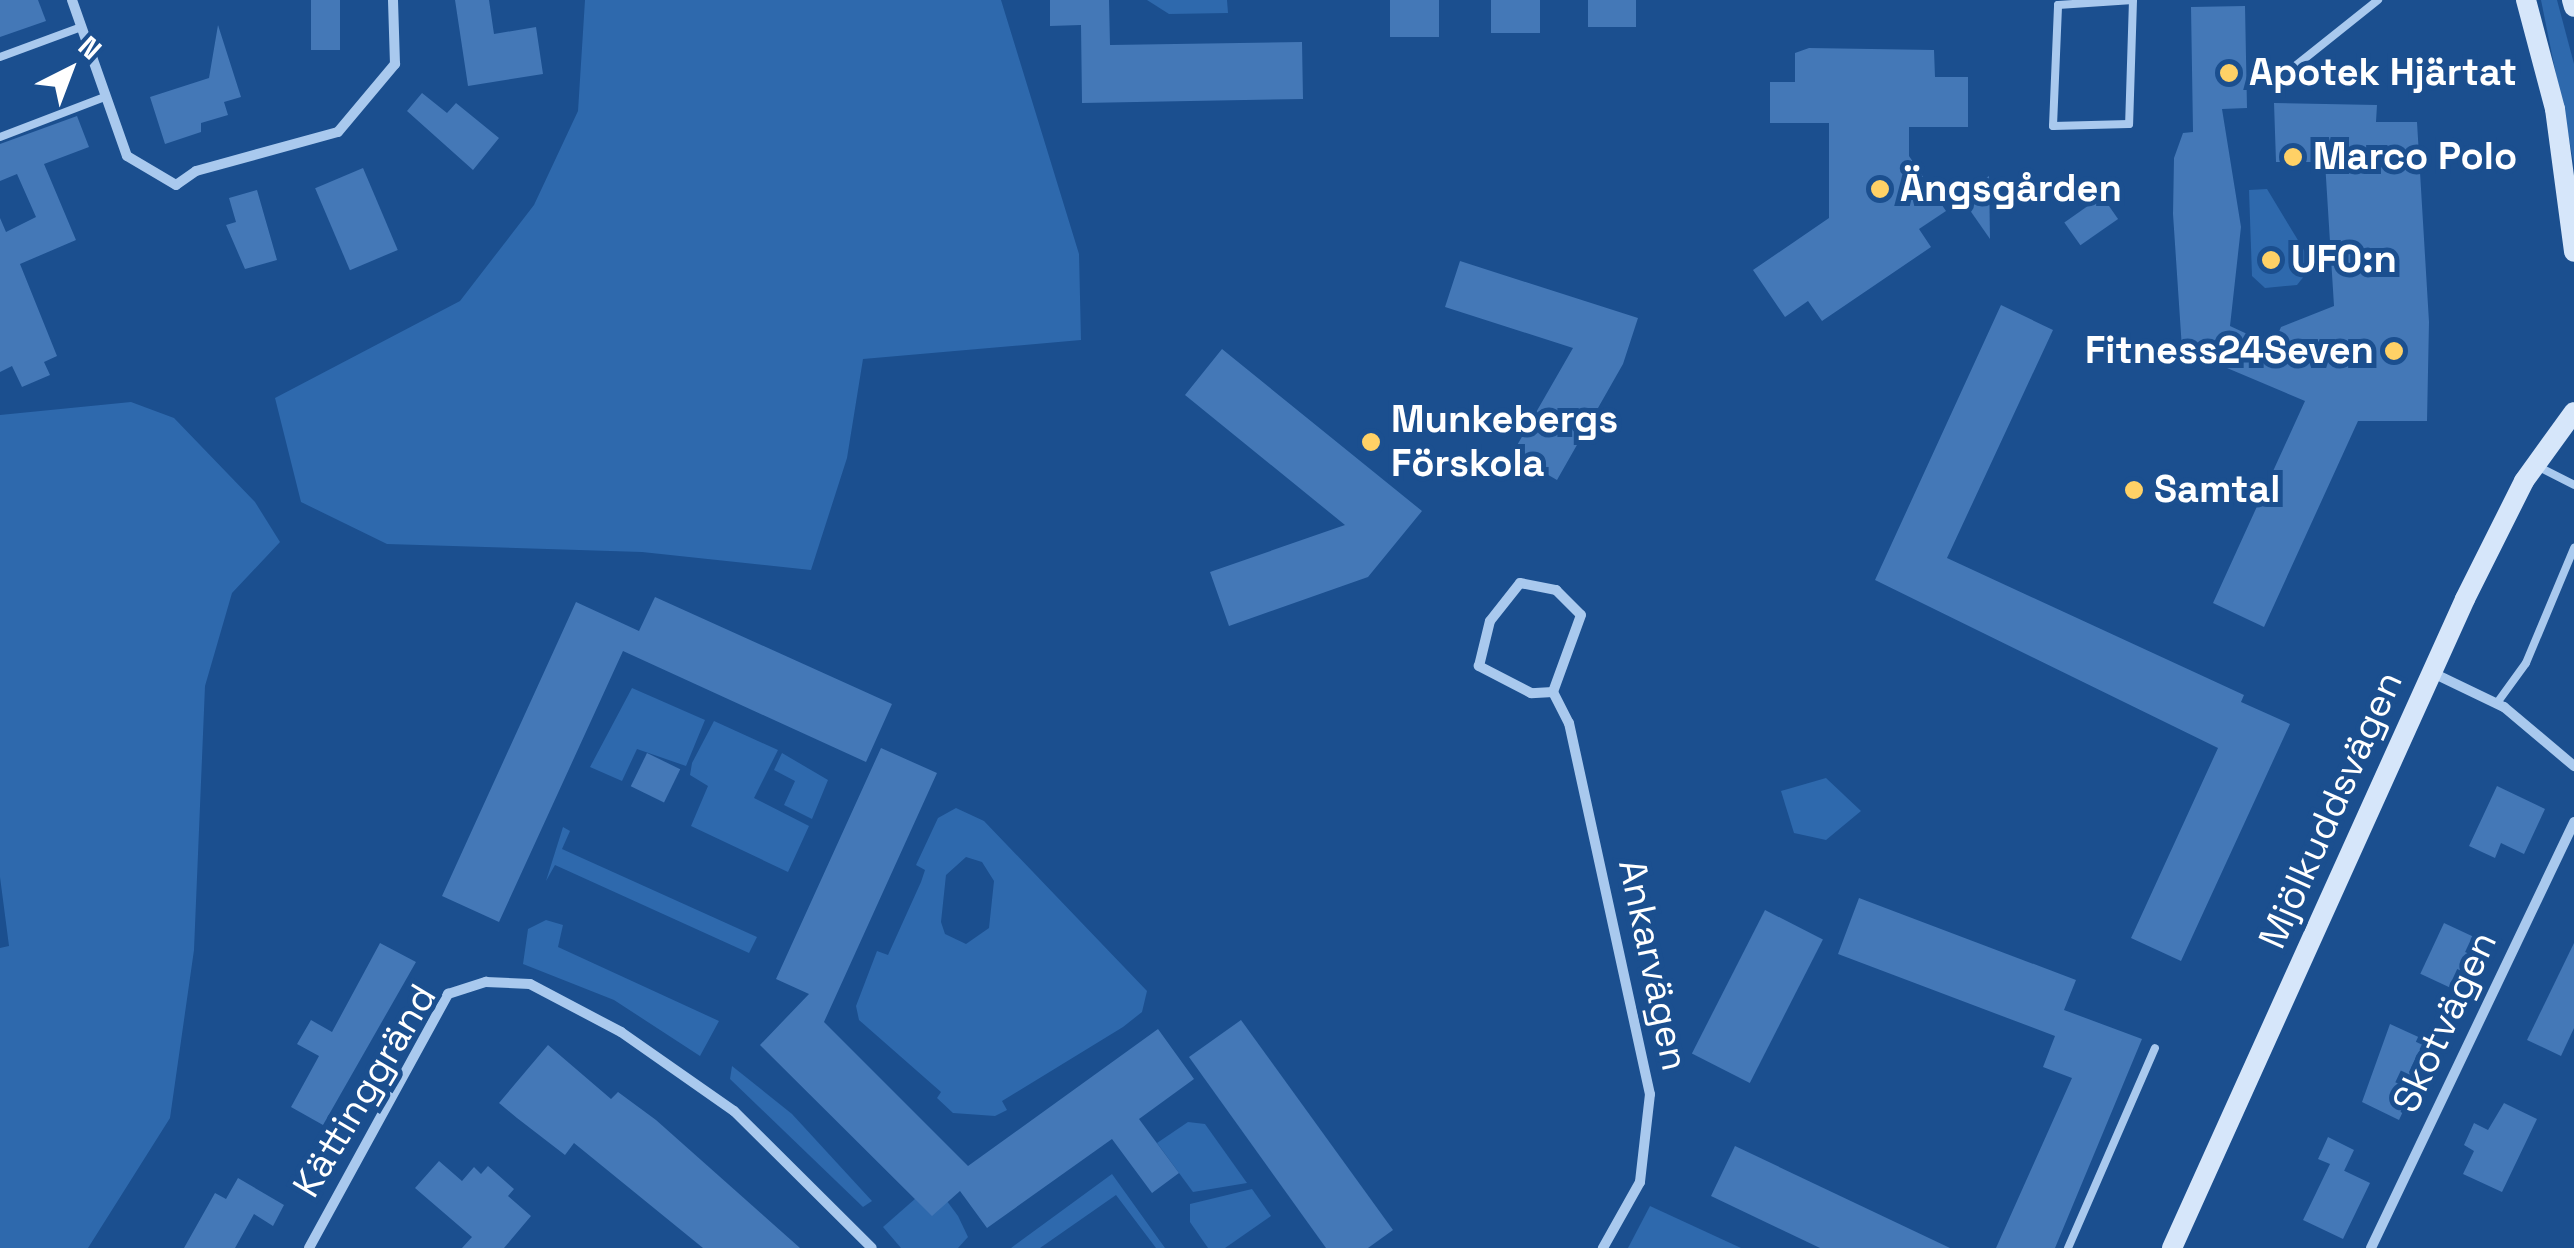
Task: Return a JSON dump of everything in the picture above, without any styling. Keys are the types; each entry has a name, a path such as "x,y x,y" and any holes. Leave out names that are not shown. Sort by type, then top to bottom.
{"street":[{"path":"72,0 126,156 176,184 196,171 338,132 395,64 393,0"},
{"path":"2526,0 2554,110 2574,252"},
{"name":"Mjölkuddsvägen","path":"2172,1248 2432,672 2535,465 2574,412"},
{"path":"1520,583 1556,590 1581,615 1553,692 1531,694 1478,666 1490,621 1520,583"},
{"path":"2432,672 2497,703 2574,766"},
{"name":"Ankarvägen","path":"1553,692 1569,723 1650,1094 1640,1182 1603,1248"},
{"name":"Skotvägen","path":"2370,1248 2574,822"},
{"name":"Kättinggränd","path":"309,1248 448,994 486,982 530,984 621,1032 734,1111 872,1248"}],"lane":[{"path":"2133,0 2129,124 2053,126 2058,5 2133,0"},
{"path":"2289,71 2378,0"},
{"path":"0,57 80,26"},
{"path":"0,137 105,97"},
{"path":"2535,465 2574,486"},
{"path":"2497,703 2526,663 2574,548"},
{"path":"2068,1248 2156,1048"}],"shaded area":[{"path":"585,0 1001,0 1079,254 1081,340 863,359 847,458 811,570 642,552 387,544 301,502 275,398 460,301 534,205 578,111"},
{"path":"1147,0 1227,0 1228,13 1169,14"},
{"path":"2541,0 2557,0 2574,64 2574,164"},
{"path":"2267,189 2313,265 2297,285 2265,288 2252,276 2249,190"},
{"path":"131,402 174,418 255,502 280,542 232,593 205,686 194,950 170,1118 88,1248 0,1248 0,948 9,946 0,877 0,415"},
{"path":"632,688 705,720 686,766 637,749 622,781 590,767"},
{"path":"714,721 778,750 754,798 809,826 788,872 691,826 708,786 690,775 692,763"},
{"path":"782,753 828,780 812,819 784,805 795,781 774,770"},
{"path":"1826,778 1861,811 1826,840 1794,833 1781,791"},
{"path":"956,808 984,821 1147,991 1142,1012 1002,1101 1007,1110 995,1116 953,1113 937,1098 941,1092 859,1020 856,1006 877,951 888,955 921,882 925,870 916,865 938,818","holes":["966,857 982,862 994,881 989,928 966,944 945,934 941,922 946,875"]},
{"path":"563,827 570,831 562,849 757,937 749,953 555,865 546,881"},
{"path":"546,920 563,925 558,947 719,1021 700,1056 614,1000 523,964 528,929"},
{"path":"732,1066 792,1114 872,1201 863,1207 730,1079"},
{"path":"1188,1122 1205,1124 1247,1183 1193,1192 1157,1143"},
{"path":"1112,1174 1165,1248 1156,1248 1116,1195 1040,1248 1011,1248"},
{"path":"1252,1189 1271,1216 1225,1248 1208,1248 1190,1222 1190,1204"},
{"path":"924,1191 941,1193 958,1216 968,1237 958,1248 901,1248 883,1227"},
{"path":"1650,1206 1741,1248 1628,1248"}],"building":[{"path":"0,0 38,0 46,21 0,37"},
{"path":"311,0 340,0 340,50 311,50"},
{"path":"455,0 489,0 494,34 536,27 543,74 468,86"},
{"path":"1050,0 1109,0 1110,45 1302,42 1303,99 1082,103 1081,25 1050,26"},
{"path":"1390,0 1439,0 1439,37 1390,37"},
{"path":"1491,0 1540,0 1540,33 1491,33"},
{"path":"1588,0 1636,0 1636,27 1588,27"},
{"path":"2245,6 2247,108 2222,109 2241,227 2230,326 2273,346 2281,327 2334,306 2325,162 2276,162 2274,103 2377,105 2376,122 2417,122 2429,322 2427,421 2358,421 2264,627 2213,603 2305,401 2182,349 2173,214 2174,158 2183,133 2193,132 2191,7"},
{"path":"218,25 241,97 224,102 228,115 201,123 201,132 165,144 150,97 209,78"},
{"name":"Ängsgården","path":"1809,48 1934,50 1935,77 1968,77 1968,127 1909,127 1909,156 1946,211 1919,229 1931,247 1822,321 1808,301 1785,317 1753,270 1829,218 1829,123 1770,123 1770,82 1795,82 1795,53"},
{"path":"422,93 447,113 456,103 499,138 473,170 407,111"},
{"path":"77,116 89,147 44,164 76,240 20,264 57,356 44,362 50,375 22,387 12,366 0,372 0,218 6,232 36,217 17,174 0,181 0,144"},
{"path":"363,168 398,250 350,270 315,188"},
{"path":"1989,176 1990,239 1960,196"},
{"path":"257,190 277,260 245,269 226,225 236,222 229,198"},
{"path":"2102,196 2118,219 2080,245 2064,222"},
{"path":"1460,261 1638,318 1623,364 1557,480 1512,454 1573,348 1445,307"},
{"path":"2001,305 2053,330 1947,558 2244,695 2241,702 2290,724 2181,961 2131,938 2218,748 1875,580"},
{"path":"1222,349 1422,511 1368,577 1229,626 1210,572 1345,525 1185,395"},
{"path":"655,597 892,704 866,762 623,651 499,922 442,896 576,602 639,631"},
{"path":"881,748 937,773 824,1022 968,1166 1158,1029 1194,1079 1139,1119 1179,1173 1152,1193 1112,1139 987,1228 960,1191 932,1216 760,1045 809,994 776,979"},
{"path":"647,753 680,769 664,802 631,786"},
{"path":"2497,786 2545,809 2524,854 2501,843 2495,858 2469,846"},
{"path":"1859,898 2076,980 2064,1010 2142,1039 2055,1248 1996,1248 2072,1078 2043,1067 2055,1036 1838,954"},
{"path":"1765,910 1823,940 1750,1083 1692,1053"},
{"path":"2444,923 2482,941 2458,992 2420,974"},
{"path":"380,943 416,962 323,1125 291,1107 319,1056 297,1044 311,1020 332,1032"},
{"path":"2574,943 2574,1028 2561,1056 2527,1040"},
{"path":"1241,1020 1393,1230 1368,1248 1326,1248 1189,1057"},
{"path":"2390,1024 2425,1040 2411,1068 2421,1073 2399,1120 2362,1102"},
{"path":"548,1045 611,1099 618,1092 656,1120 800,1248 703,1248 574,1143 565,1155 517,1118 499,1103"},
{"path":"2504,1103 2537,1119 2502,1192 2463,1174 2474,1151 2464,1145 2474,1123 2488,1130"},
{"path":"2328,1137 2354,1150 2344,1171 2370,1183 2343,1239 2303,1220 2330,1164 2318,1159"},
{"path":"1735,1146 1950,1248 1820,1248 1711,1196"},
{"path":"439,1161 462,1181 474,1167 481,1174 488,1166 514,1189 508,1196 531,1216 504,1248 462,1248 472,1237 415,1188"},
{"path":"238,1178 284,1205 273,1226 254,1214 235,1248 184,1248 215,1193 226,1199"}],"place":[{"name":"Apotek Hjärtat","path":"2229,73"},
{"name":"Marco Polo","path":"2293,157"},
{"name":"Ängsgården","path":"1880,189"},
{"name":"UFO:n","path":"2271,260"},
{"name":"Fitness24Seven","path":"2394,351"},
{"name":"Munkebergs Förskola","path":"1371,442"},
{"name":"Samtal","path":"2134,490"}]}
